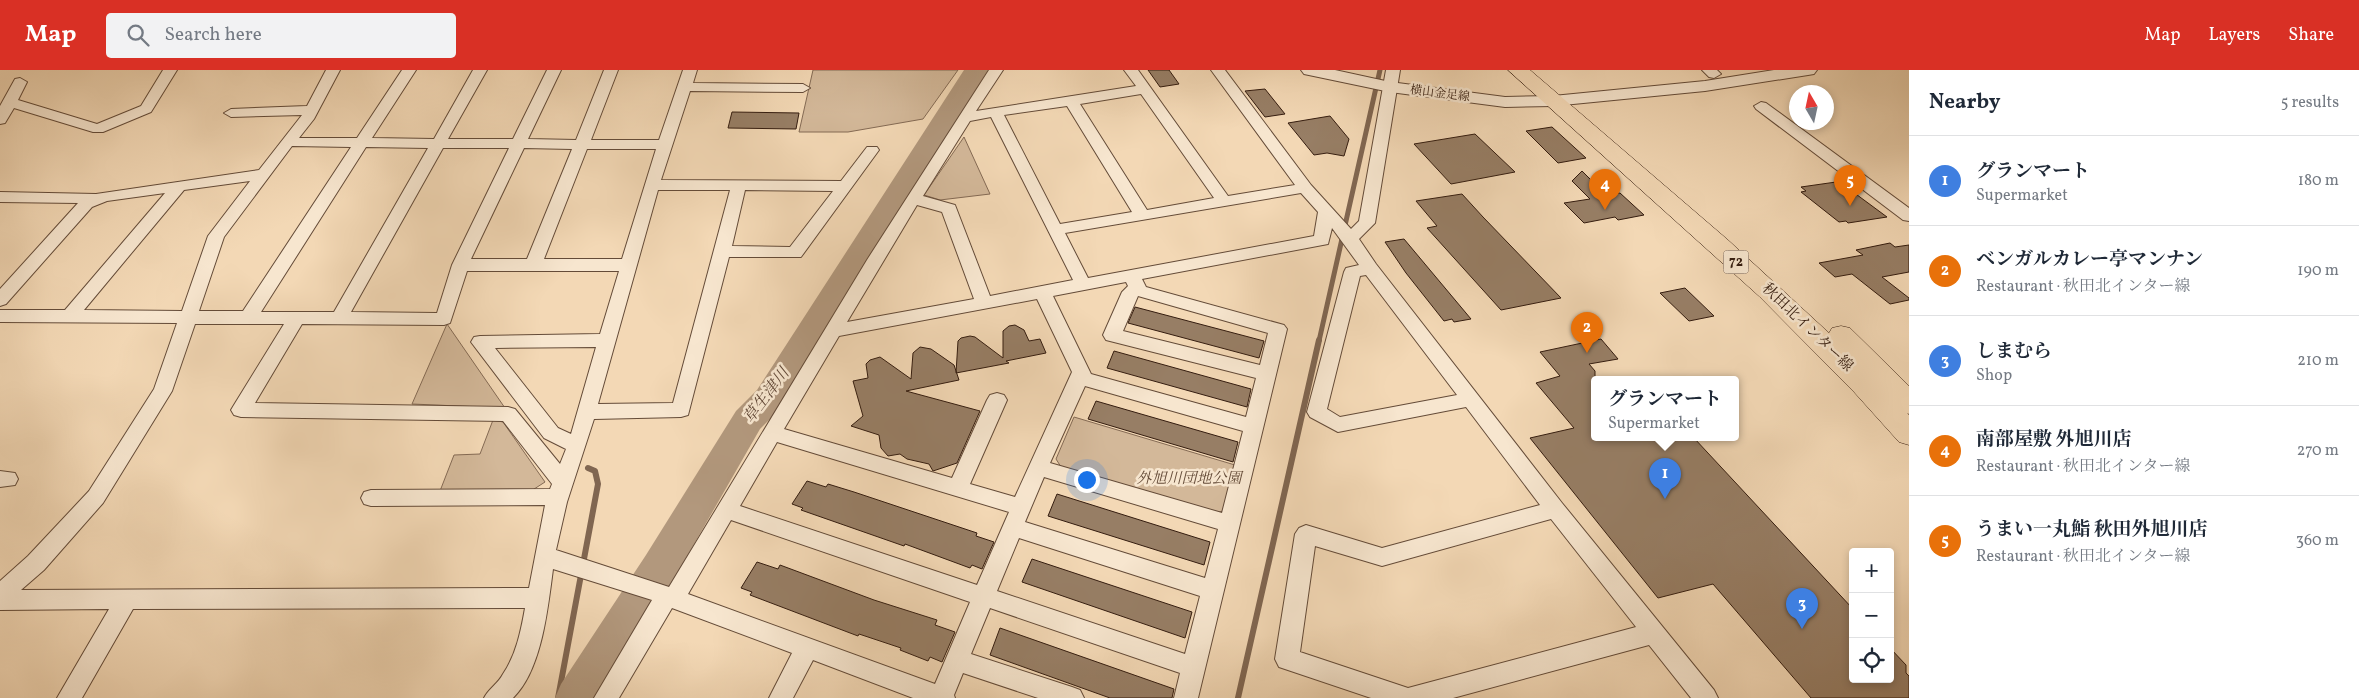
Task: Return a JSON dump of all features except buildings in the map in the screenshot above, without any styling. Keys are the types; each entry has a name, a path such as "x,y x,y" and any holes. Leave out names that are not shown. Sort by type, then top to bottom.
{"main road":[{"name":"秋田北インター線","path":"1518,70 1562,100 1805,301 1909,403"},
{"name":"秋田北インター線","path":"1538,70 1562,100 1795,315 1860,380 1909,434"}],"street":[{"path":"10,102 98,129 146,109 170,70"},
{"path":"0,595 36,563 96,497 163,391 216,236 307,119 333,70"},
{"path":"247,319 409,70"},
{"path":"339,318 480,70"},
{"path":"0,316 444,319 460,265 554,70"},
{"path":"534,264 611,70"},
{"path":"496,698 510,685 524,657 560,490 577,446 652,185 690,70"},
{"path":"606,698 667,596 726,510 832,331 996,70"},
{"path":"1132,70 1224,201"},
{"path":"1218,70 1305,188 1350,238 1370,268 1555,509 1706,698"},
{"name":"横山金足線","path":"1310,70 1367,83 1390,81 1505,102 1562,100 1704,86 1808,70"},
{"name":"横山金足線","path":"1562,100 1711,72 1735,70"},
{"path":"1350,238 1367,223 1390,81"},
{"path":"0,120 20,82"},
{"path":"685,87 803,88"},
{"path":"965,117 1146,89"},
{"path":"1071,101 1142,215"},
{"path":"1761,106 1909,216"},
{"path":"231,113 312,110"},
{"path":"996,113 1083,284"},
{"path":"288,142 666,145"},
{"path":"722,251 795,252 872,150"},
{"path":"85,204 104,197 263,174"},
{"path":"652,185 843,186"},
{"path":"587,412 681,410 739,185"},
{"path":"69,317 179,186"},
{"path":"1055,230 1305,188"},
{"path":"0,197 91,198 0,300"},
{"path":"914,199 948,209 984,302"},
{"path":"832,331 1083,284 1135,281 1322,240 1331,216"},
{"path":"460,265 628,265"},
{"path":"1370,268 1352,272 1317,412 1338,425 1471,399"},
{"path":"1135,281 1140,291 1278,329 1186,698"},
{"path":"1135,281 1112,334 1267,374"},
{"path":"545,555 667,596 942,698 1038,467 1082,373 1042,292"},
{"path":"296,319 241,410 508,414 560,490"},
{"path":"577,446 551,433 480,342 607,340"},
{"path":"1079,377 1254,427"},
{"path":"958,488 997,400"},
{"path":"771,434 1022,507"},
{"path":"1038,467 1230,524"},
{"path":"371,498 560,490"},
{"path":"1404,698 1287,659 1306,534 1382,557 1555,509"},
{"path":"726,510 1193,667"},
{"path":"1013,527 1213,590"},
{"path":"0,600 538,598"},
{"path":"69,698 127,600"},
{"path":"1412,698 1654,633"},
{"path":"781,698 807,648"},
{"path":"957,660 1072,698"}],"green space":[{"path":"813,70 958,70 923,119 848,132 799,132"},
{"path":"964,137 990,194 940,200 924,195"},
{"path":"447,324 505,408 412,404"},
{"name":"外旭川団地公園","path":"1074,417 1235,465 1223,511 1212,514 1061,467 1056,459"},
{"path":"493,420 503,422 545,482 531,491 440,491 454,455 480,454"}],"waterway":[{"name":"草生津川","path":"576,698 660,567 748,420 769,399 976,70"},
{"path":"1319,341 1380,70"},
{"path":"1238,698 1319,340"},
{"path":"558,698 598,484 595,471 588,468"}],"place":[{"name":"うまい一丸鮨 秋田外旭川店","path":"1850,206"},
{"name":"南部屋敷 外旭川店","path":"1605,210"},
{"name":"ベンガルカレー亭マンナン","path":"1587,353"},
{"name":"グランマート","path":"1665,499"},
{"name":"しまむら","path":"1802,629"}]}
